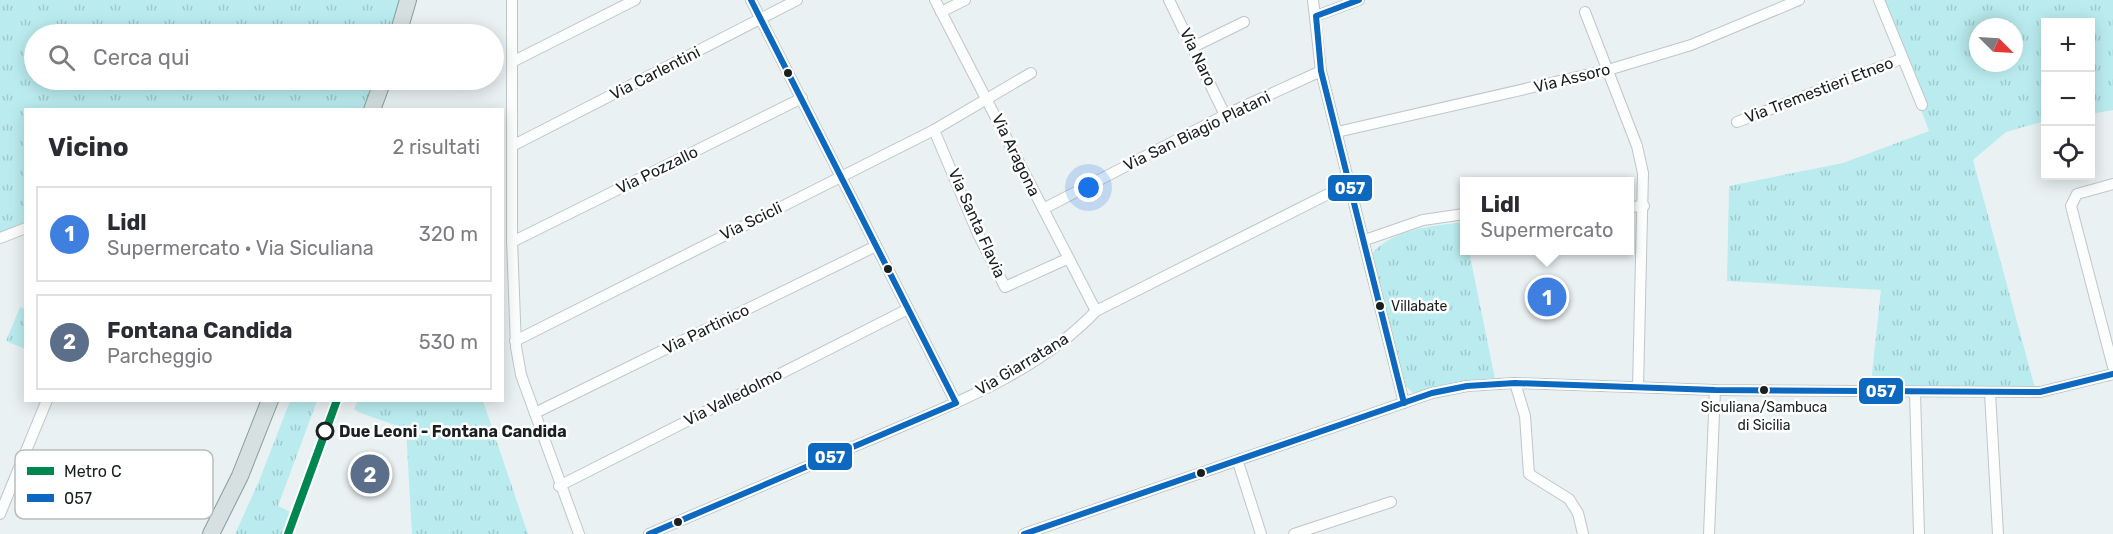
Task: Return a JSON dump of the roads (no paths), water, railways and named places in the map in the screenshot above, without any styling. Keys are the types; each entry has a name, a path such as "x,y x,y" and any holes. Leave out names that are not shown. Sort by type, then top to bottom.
{"main road":[{"path":"401,24 408,0"},
{"path":"373,108 379,90"},
{"path":"211,534 236,484 269,402"}],"street":[{"path":"512,0 512,242 515,341 519,369 559,486 579,534"},
{"path":"512,62 635,0"},
{"path":"751,0 956,403"},
{"name":"Via Carlentini","path":"512,146 797,0"},
{"name":"Via Aragona","path":"935,0 1067,259 1096,311"},
{"path":"941,12 965,0"},
{"name":"Via Naro","path":"1169,0 1226,115"},
{"path":"1313,0 1321,70 1404,403"},
{"path":"1316,16 1359,0"},
{"name":"Via Assoro","path":"1337,132 1608,70 1691,45 1799,0"},
{"name":"Via Tremestieri Etneo","path":"1878,0 1922,105"},
{"path":"1585,12 1637,146 1643,173 1638,387"},
{"path":"1193,47 1244,22"},
{"name":"Via Tremestieri Etneo","path":"1737,122 1901,59"},
{"name":"Via San Biagio Platani","path":"1043,209 1226,115 1321,70"},
{"name":"Via Scicli","path":"515,341 842,177 987,100 1030,73"},
{"name":"Via Pozzallo","path":"512,242 802,98"},
{"name":"Via Santa Flavia","path":"934,129 978,234 1005,287 1067,259"},
{"name":"Via Giarratana","path":"649,534 956,403 1069,338 1096,311 1348,184"},
{"path":"2113,184 2080,193 2073,199 2071,208 2113,367"},
{"path":"1634,207 1644,206"},
{"path":"1365,240 1423,220 1460,215"},
{"path":"0,237 24,229"},
{"name":"Via Partinico","path":"535,413 876,246"},
{"name":"Via Valledolmo","path":"559,486 908,309"},
{"path":"1024,534 1455,387 1515,383 1715,390 1990,393 2040,392 2113,374"},
{"path":"1515,383 1525,416 1529,474 1569,498 1578,513 1583,534"},
{"path":"1709,534 1715,390"},
{"path":"1915,393 1919,534"},
{"path":"1990,393 1998,534"},
{"path":"26,450 46,402"},
{"path":"1238,462 1261,534"},
{"path":"0,514 15,478"},
{"path":"1294,534 1391,502"}],"metro line":[{"name":"C","path":"288,534 336,402"}],"place":[{"name":"Lidl","path":"1547,297"},
{"name":"Villabate","path":"1380,306"},
{"name":"Siculiana/Sambuca di Sicilia","path":"1764,390"},
{"name":"Due Leoni - Fontana Candida","path":"325,431"},
{"name":"Fontana Candida","path":"370,474"}]}
